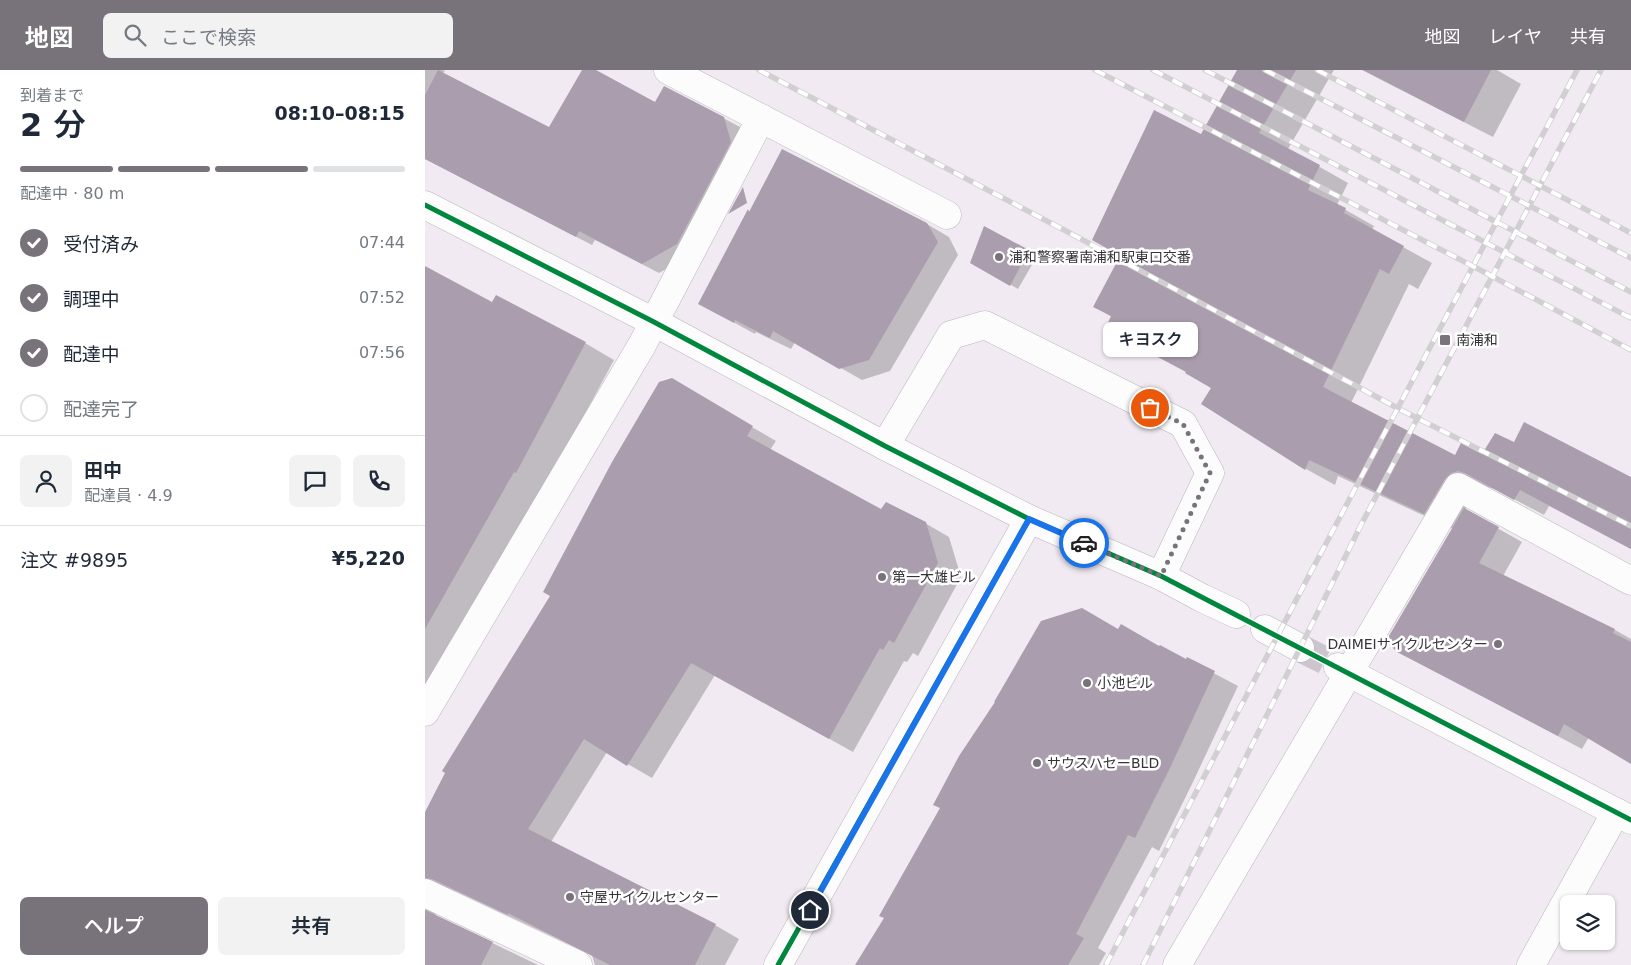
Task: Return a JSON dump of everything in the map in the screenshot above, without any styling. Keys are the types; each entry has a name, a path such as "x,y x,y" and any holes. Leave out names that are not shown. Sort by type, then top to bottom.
{"street":[{"path":"669,70 947,215"},
{"path":"425,712 642,345 761,118"},
{"path":"425,205 654,322 885,446 1029,519 1161,576 1236,614"},
{"path":"885,446 951,335 985,325 1183,424 1210,473 1161,576"},
{"path":"1177,965 1344,670 1458,487 1631,581"},
{"path":"778,965 1029,519"},
{"path":"1265,629 1300,648"},
{"path":"1344,670 1624,816 1531,965"},
{"path":"425,893 578,965"}],"building":[{"path":"438,70 549,127 582,70 596,70 655,102 664,86 724,117 731,142 677,244 642,264 579,231 576,237 425,159 425,95"},
{"path":"1237,70 1296,70 1259,133 1320,165 1308,190 1346,208 1344,213 1404,246 1389,274 1380,269 1323,387 1455,455 1461,443 1482,454 1495,433 1514,442 1524,422 1631,477 1631,549 1520,490 1514,500 1458,471 1451,473 1445,479 1424,514 1309,460 1305,470 1201,404 1211,388 1186,372 1105,329 1111,316 1093,307 1120,256 1092,240 1154,110 1201,134"},
{"path":"1363,70 1491,70 1464,122"},
{"path":"782,149 927,223 938,242 869,360 839,369 773,331 770,338 735,320 734,323 698,304"},
{"path":"743,187 747,203 728,214"},
{"name":"浦和警察署南浦和駅東口交番","path":"984,226 1029,250 1010,286 970,263"},
{"path":"425,266 492,302 496,295 586,342 516,473 514,472 425,629"},
{"path":"672,378 753,426 747,436 881,509 886,502 926,522 938,563 894,643 889,640 883,650 880,648 829,739 691,663 627,766 584,739 528,829 716,924 695,965 610,965 508,913 508,915 432,879 425,878 425,812 445,773 442,771 550,596 543,592 612,462 659,382"},
{"name":"DAIMEIサイクルセンター","path":"1464,508 1499,527 1479,563 1615,629 1613,633 1631,642 1631,764 1564,724 1558,736 1397,652 1386,641"},
{"path":"1082,608 1118,629 1121,624 1159,646 1215,671 1135,838 1128,835 1076,934 1084,938 1068,965 855,965 884,918 879,916 940,808 933,805 959,756 995,702 1041,621"},
{"path":"425,910 493,942 481,965 425,965"}],"tunnel":[{"path":"1300,648 1338,667"}],"railway":[{"path":"759,70 1403,411 1631,526"},
{"path":"1095,70 1631,350"},
{"path":"1153,70 1631,318"},
{"path":"1205,70 1631,292"},
{"path":"1265,70 1631,258"},
{"path":"1317,70 1631,233"},
{"path":"1106,965 1304,585 1577,70"},
{"path":"1143,965 1361,525 1601,70"}],"cycle path":[{"path":"425,205 654,322 885,446 1029,519 1161,576 1631,820"},
{"path":"778,965 1029,519"}],"way so far":[{"path":"1084,543 1161,576 1210,473 1183,424 1150,408"}],"place":[{"name":"浦和警察署南浦和駅東口交番","path":"999,257"},
{"name":"南浦和","path":"1445,340"},
{"name":"キヨスク","path":"1150,408"},
{"name":"第一大雄ビル","path":"882,577"},
{"name":"DAIMEIサイクルセンター","path":"1498,644"},
{"name":"小池ビル","path":"1087,683"},
{"name":"サウスハセーBLD","path":"1037,763"},
{"name":"守屋サイクルセンター","path":"570,897"}],"route":[{"path":"810,910 1029,519 1084,543"}]}
